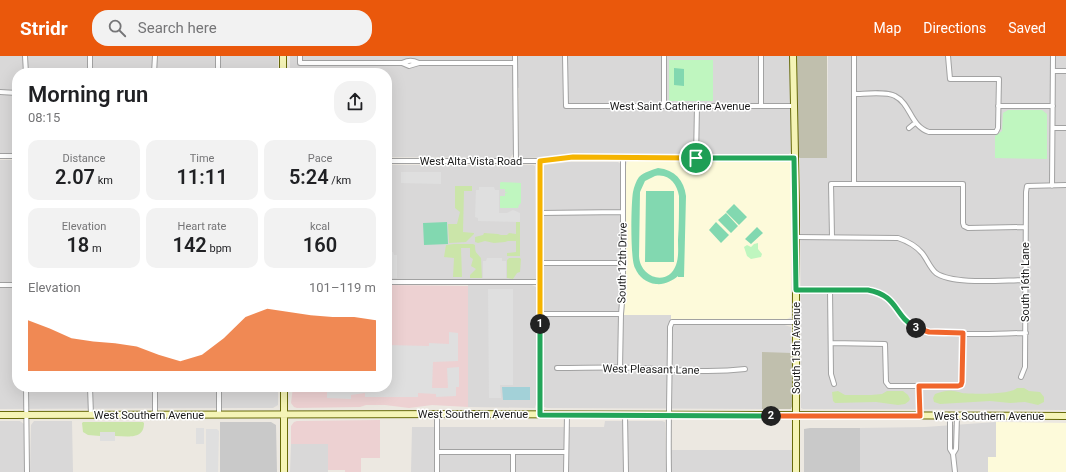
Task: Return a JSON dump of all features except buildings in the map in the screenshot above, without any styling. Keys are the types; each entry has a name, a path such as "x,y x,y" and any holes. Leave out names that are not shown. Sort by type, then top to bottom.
{"main road":[{"path":"283,56 283,68"},
{"name":"South 15th Avenue","path":"794,56 796,472"},
{"path":"284,392 284,472"},
{"name":"West Southern Avenue","path":"0,415 437,414 1066,416"}],"street":[{"path":"25,56 26,68"},
{"path":"90,56 90,68"},
{"path":"154,68 155,56"},
{"path":"218,56 218,68"},
{"path":"300,56 300,63 402,63 409,60 419,63 515,63"},
{"path":"515,56 516,161"},
{"name":"West Saint Catherine Avenue","path":"565,56 566,106 794,106"},
{"path":"664,56 664,105"},
{"path":"761,56 761,106"},
{"path":"854,56 854,184"},
{"path":"854,94 889,94 895,96 902,102 915,123 919,127 929,132 994,133 997,131 999,79 950,79 948,56"},
{"path":"1053,56 1052,186 1066,186"},
{"path":"1053,71 1066,71"},
{"path":"0,92 12,92"},
{"path":"696,158 697,106"},
{"path":"998,106 1053,106"},
{"path":"909,128 915,123"},
{"path":"1053,128 1066,128"},
{"path":"0,156 12,156"},
{"name":"West Alta Vista Road","path":"392,161 540,161 573,157 794,158"},
{"name":"South 12th Drive","path":"620,368 623,263 623,157"},
{"path":"540,161 540,415"},
{"path":"832,237 831,184 963,184 964,226 968,228 1025,228"},
{"name":"South 16th Lane","path":"1021,377 1025,367 1026,333 1026,192 1027,186 1052,186"},
{"path":"540,213 623,212"},
{"path":"796,237 898,238 912,244 921,252 936,272 945,278 963,280 1025,280"},
{"path":"540,263 623,263"},
{"path":"392,282 540,282"},
{"path":"0,285 12,285"},
{"path":"796,290 868,290 877,292 892,301 904,318 917,329 929,332 1026,333"},
{"path":"830,290 831,374 834,384"},
{"path":"540,314 621,314"},
{"path":"668,472 670,327 672,322 796,322"},
{"path":"831,343 885,344 887,384 889,386 958,386 961,385 962,382 963,333"},
{"name":"West Pleasant Lane","path":"557,368 670,370 745,369"},
{"path":"919,386 920,416"},
{"path":"26,392 27,472"},
{"path":"90,392 91,415"},
{"path":"155,392 155,414"},
{"path":"219,392 219,414"},
{"path":"437,414 437,472"},
{"path":"566,472 567,415"},
{"path":"625,415 626,472"},
{"path":"953,416 956,438 956,449 953,454"},
{"path":"953,416 950,449 953,454 955,472"},
{"path":"950,439 956,438"},
{"path":"437,452 566,452"},
{"path":"513,452 513,472"}],"shaded area":[{"path":"0,56 278,56 278,68 12,68 12,153 0,153"},
{"path":"290,56 792,56 792,151 789,154 584,154 522,158 519,155 519,88 513,87 513,154 510,158 392,157 392,68 290,68"},
{"path":"797,56 827,56 827,158 800,158 797,156"},
{"path":"828,56 1066,56 1066,410 801,408 800,158 827,158"},
{"path":"0,160 12,160 12,392 278,392 278,405 273,408 0,409"},
{"path":"631,160 791,162 791,317 787,319 766,320 671,320 671,315 624,315 626,284 626,166 627,162"},
{"path":"568,162 618,162 621,164 621,296 619,315 671,315 671,320 676,324 781,324 791,327 792,353 762,353 762,409 544,407 542,403 542,168 545,165"},
{"path":"392,165 535,166 536,280 392,280"},
{"path":"401,172 441,172 441,184 401,183"},
{"path":"479,187 494,187 495,190 499,190 499,213 507,213 513,210 520,213 520,222 478,221 478,218 475,217 476,190 479,190"},
{"path":"392,252 394,255 397,255 397,278 392,278"},
{"path":"487,258 502,258 502,261 506,261 506,278 483,278 483,261 486,261"},
{"path":"392,285 468,286 468,407 432,405 409,408 385,405 366,405 360,407 297,408 291,403 292,392 392,392"},
{"path":"468,285 532,285 536,287 535,408 468,407"},
{"path":"488,289 513,289 513,385 500,385 501,398 489,398"},
{"path":"449,332 458,333 458,361 433,362 432,388 448,388 447,368 459,367 459,387 456,387 456,396 436,397 436,394 418,393 418,397 365,397 365,393 351,395 351,399 327,398 327,392 392,392 392,345 429,346 429,343 449,344"},
{"path":"762,352 792,353 793,404 791,409 762,409"},
{"path":"380,420 380,458 361,458 361,472 328,470 328,444 291,444 291,426 297,421"},
{"path":"0,421 20,421 24,424 24,472 0,472"},
{"path":"34,421 72,421 73,472 30,472 31,425"},
{"path":"605,421 665,422 666,472 411,472 412,427 604,427"},
{"path":"220,422 271,422 276,425 277,472 220,472"},
{"path":"996,422 996,457 988,457 988,472 860,472 860,428 925,427"},
{"path":"996,422 1066,423 1066,472 988,472 988,457 996,457"},
{"path":"196,428 204,428 204,444 196,444"},
{"path":"860,428 860,472 804,472 804,429"},
{"path":"206,429 217,429 219,431 218,472 206,472"},
{"path":"100,432 115,432 115,441 100,441"},
{"path":"291,444 328,444 328,472 290,472"},
{"path":"671,450 792,450 792,472 671,472"}],"green space":[{"path":"669,60 713,60 713,101 669,101"},
{"path":"674,68 684,69 684,86 674,85"},
{"path":"1008,110 1042,110 1047,114 1047,159 995,158 995,136 1002,131 1003,113"},
{"path":"658,168 669,171 678,177 683,185 686,196 684,277 678,276 673,280 662,284 646,281 635,268 632,254 631,231 633,192 638,179 646,172","holes":["655,176 664,176 672,180 679,196 677,262 672,272 661,278 655,277 644,270 639,256 640,192 645,181"]},
{"path":"501,182 521,183 521,203 518,208 500,208 500,196 505,196 505,193 508,193 505,192 505,189 500,189"},
{"path":"455,186 472,186 472,191 464,191 463,232 474,234 466,242 449,243 448,224 457,224 460,212 455,208"},
{"path":"646,191 674,191 674,262 645,262"},
{"path":"734,204 747,217 739,225 726,212"},
{"path":"726,213 738,226 731,233 718,220"},
{"path":"447,222 448,244 424,245 423,223"},
{"path":"516,222 520,222 520,256 507,256 507,253 516,252 516,241 494,243 485,241 478,243 475,242 475,237 483,235 484,233 501,235 507,235 509,233 516,234"},
{"path":"716,222 729,235 721,243 709,230"},
{"path":"757,227 763,233 751,244 745,239"},
{"path":"758,243 758,249 762,254 761,257 751,259 747,256 744,247 747,245 751,247"},
{"path":"446,245 475,245 475,250 481,258 482,278 470,278 470,275 476,269 471,266 473,259 470,257 470,248 461,248 462,277 453,277 454,258 444,257"},
{"path":"509,258 521,259 520,272 517,273 513,279 507,278 507,260"},
{"path":"1017,388 1040,392 1044,397 1044,402 1038,405 1025,402 1010,403 990,401 940,404 934,402 933,398 935,394 946,391 991,394 1007,392"},
{"path":"838,391 845,395 871,395 882,394 887,391 903,391 910,399 905,404 898,405 876,402 835,403 833,401 832,392"},
{"path":"83,422 144,423 141,432 138,435 115,436 115,432 100,432 100,436 88,435 83,432"}],"water":[{"path":"502,387 530,387 530,400 503,400"}],"route":[{"path":"573,157 696,158 794,158 796,205 796,290 868,290 877,292 885,295 892,301 904,318 917,329 940,333 963,333 961,385 919,386 920,416 540,415 540,161 573,157"}]}
